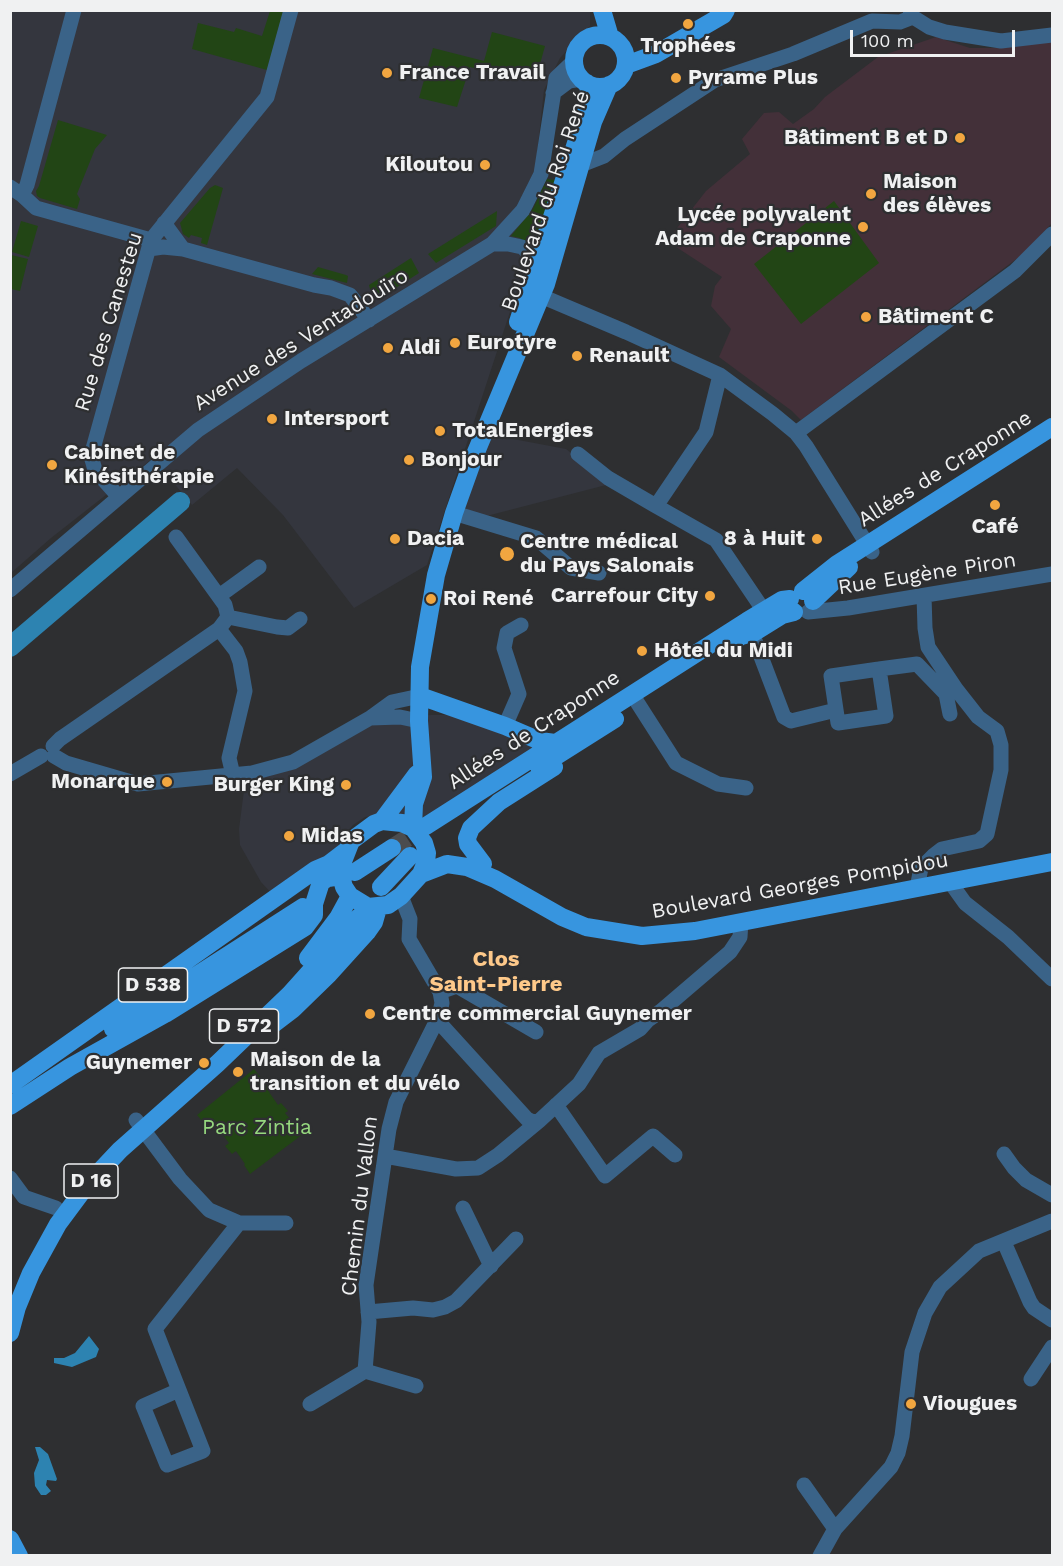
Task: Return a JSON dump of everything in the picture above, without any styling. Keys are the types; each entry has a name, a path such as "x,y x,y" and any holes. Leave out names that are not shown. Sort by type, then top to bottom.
{"main road":[{"path":"592,10 600,37"},
{"path":"600,37 602,10"},
{"path":"625,58 652,46 710,10"},
{"path":"625,58 656,54 723,15 726,10"},
{"path":"600,37 620,44 625,58 620,77 609,85 594,86 585,81 575,67 579,47 600,37"},
{"name":"Boulevard du Roi René","path":"485,431 499,373 538,263 588,105 590,93 585,81"},
{"name":"Boulevard du Roi René","path":"423,833 414,804 423,777 419,721 420,668 433,587 454,513 541,296 557,250 593,122 609,85"},
{"name":"Allées de Craponne","path":"423,833 555,743 750,627 782,615 802,603 823,574 870,548 1051,436"},
{"name":"Allées de Craponne","path":"423,833 472,808 584,740 657,689 676,682 707,662 715,652 741,636 764,611 782,600 802,603"},
{"path":"420,696 540,741 555,743"},
{"path":"521,766 584,740"},
{"name":"Boulevard Georges Pompidou","path":"495,879 468,844 467,838 471,828 499,802 565,759 584,740"},
{"path":"382,821 421,767"},
{"path":"423,833 427,853 426,862 421,874 401,896 388,905 378,908 368,907 350,896 344,887 348,874 346,851 351,841 374,824 382,821 402,823 423,833 483,864"},
{"path":"348,874 392,848"},
{"name":"D 538","path":"10,1085 315,870 329,864 346,851"},
{"path":"381,887 410,856"},
{"name":"Boulevard Georges Pompidou","path":"421,874 447,864 467,867 495,879 562,917 586,927 642,936 669,935 1053,862"},
{"name":"D 538","path":"10,1106 70,1067 165,1014 305,927 314,915 314,904 321,882 328,878 348,874"},
{"name":"D 572","path":"139,1125 293,977 338,918 350,896"},
{"path":"10,1090 141,1013 303,907"},
{"path":"217,1064 236,1053 293,1008 322,981 367,932 374,922 378,908"},
{"path":"217,1064 290,994 359,917"},
{"path":"70,1067 141,1013"},
{"name":"D 16","path":"10,1299 38,1239 56,1208 139,1125 217,1064"},
{"name":"D 16","path":"10,1333 17,1307 31,1273 58,1224 139,1125"}],"street":[{"path":"74,10 27,185 16,191 36,208 150,245 183,249 331,288 350,295 369,320"},
{"name":"Rue des Canesteu","path":"119,497 95,470 91,456 150,245 164,223 267,97 291,10"},
{"path":"581,165 604,156 625,139 715,80 794,54 872,21 900,22 912,14 929,27 945,32 1001,41 1053,35"},
{"path":"553,93 556,78 575,60"},
{"path":"553,93 569,81 585,81"},
{"name":"Avenue des Ventadouïro","path":"10,590 198,430 301,361 492,244 523,210 542,174 553,93"},
{"path":"164,223 183,249"},
{"path":"796,433 1015,271 1051,240"},
{"path":"492,244 522,247 538,263"},
{"path":"541,296 720,375 773,414 796,433 870,548"},
{"path":"656,506 706,432 720,375"},
{"path":"578,454 608,478 716,540 764,611"},
{"path":"454,513 536,538 571,568 599,573"},
{"path":"176,537 225,605 223,623 240,662 245,691 229,758 233,775"},
{"path":"219,596 259,567"},
{"name":"Rue Eugène Piron","path":"802,603 830,611 1053,574"},
{"path":"917,888 921,868 942,849 979,841 987,834 1001,770 1001,745 997,731 978,717 928,647 924,596"},
{"path":"10,774 49,753 60,739 223,623 288,628 300,619"},
{"path":"505,726 519,694 504,648 507,633 521,625"},
{"path":"750,627 784,717 791,721 836,710"},
{"path":"879,669 886,716 838,723 831,676 879,669 937,661"},
{"path":"917,664 946,694 950,714"},
{"path":"49,753 66,763 138,784 233,775 293,762 370,718 392,702 420,696"},
{"path":"637,702 676,764 718,784 746,788"},
{"path":"370,718 400,717 419,721"},
{"path":"950,882 965,903 1008,937 1053,979"},
{"path":"401,896 410,919 409,939 440,992 457,986 536,1032"},
{"path":"385,1156 456,1169 478,1168 498,1155 579,1084 599,1053 640,1029 730,952 740,937 741,922"},
{"name":"Chemin du Vallon","path":"364,1371 369,1322 366,1285 389,1128 396,1102 437,1020 442,1003 440,992"},
{"path":"437,1020 527,1119 533,1122 539,1121"},
{"path":"556,1105 605,1176 653,1136 675,1155"},
{"path":"139,1125 180,1179 209,1210 239,1223 286,1223"},
{"path":"1004,1154 1026,1180 1053,1195"},
{"path":"10,1178 24,1197 56,1208"},
{"path":"463,1208 491,1266"},
{"path":"820,1556 835,1529 891,1467 898,1453 912,1352 918,1329 935,1295 942,1285 979,1251 1053,1221"},
{"path":"179,1390 143,1406 167,1465 203,1451 179,1390 155,1329 239,1223"},
{"path":"368,1312 414,1308 433,1310 456,1301 516,1239"},
{"path":"1004,1242 1030,1302 1034,1308 1053,1320"},
{"path":"1031,1379 1053,1347"},
{"path":"310,1404 364,1371 416,1386"},
{"path":"804,1485 835,1529"}],"shaded area":[{"path":"11,11 590,11 590,26 560,58 544,90 525,266 427,565 354,608 283,515 237,468 192,505 153,458 51,538 11,573"},
{"name":"Lycée polyvalent Adam de Craponne","path":"936,37 970,48 1002,48 1052,40 1052,223 1023,254 801,420 719,357 731,329 711,306 715,286 722,277 667,241 706,191 750,154 742,139 764,113 779,112 793,124 878,57"},
{"path":"492,435 566,449 606,480 606,485 475,519 460,513"},
{"path":"449,715 548,745 417,828 377,815 365,817 353,825 338,846 274,896 261,882 240,845 239,829 246,775 370,722"}],"green space":[{"path":"270,11 283,12 267,70 192,49 198,23 234,32 236,28 262,36"},
{"path":"492,32 545,46 537,75 508,67 505,76 470,67 457,107 419,98 433,48 484,61"},
{"path":"58,120 107,135 95,149 77,194 80,199 77,209 37,196 36,191"},
{"path":"547,179 557,180 535,250 520,238 511,236 533,209"},
{"path":"215,185 223,188 207,245 201,243 202,238 191,235 189,238 183,234 180,223"},
{"path":"834,201 879,263 801,324 754,264"},
{"path":"497,211 496,226 436,263 428,254"},
{"path":"21,221 38,226 29,257 12,252"},
{"path":"11,255 28,259 20,291 11,289"},
{"path":"411,258 419,273 391,291 378,293 370,289 369,285"},
{"path":"318,267 348,276 347,283 312,274"},
{"name":"Parc Zintia","path":"254,1069 271,1091 269,1092 278,1105 281,1103 288,1111 285,1113 303,1134 250,1174 236,1151 232,1154 225,1146 229,1143 219,1130 217,1132 211,1123 207,1126 197,1115"}],"water":[{"path":"89,1336 99,1349 96,1357 72,1367 54,1363 54,1358 64,1358 75,1353"},
{"path":"35,1447 40,1447 48,1454 57,1479 56,1481 47,1480 46,1485 51,1491 46,1495 41,1495 35,1486 34,1473 39,1460"}],"waterway":[{"path":"10,647 180,502"}],"tunnel":[{"path":"392,848 426,826"}],"place":[{"name":"Trophées","path":"688,24"},
{"name":"France Travail","path":"387,73"},
{"name":"Pyrame Plus","path":"676,78"},
{"name":"Bâtiment B et D","path":"960,138"},
{"name":"Kiloutou","path":"485,165"},
{"name":"Maison des élèves","path":"871,194"},
{"name":"Lycée polyvalent Adam de Craponne","path":"863,227"},
{"name":"Bâtiment C","path":"866,317"},
{"name":"Eurotyre","path":"455,343"},
{"name":"Aldi","path":"388,348"},
{"name":"Renault","path":"577,356"},
{"name":"Intersport","path":"272,419"},
{"name":"TotalEnergies","path":"440,431"},
{"name":"Bonjour","path":"409,460"},
{"name":"Cabinet de Kinésithérapie","path":"52,465"},
{"name":"Café","path":"995,505"},
{"name":"Dacia","path":"395,539"},
{"name":"8 à Huit","path":"817,539"},
{"name":"Centre médical du Pays Salonais","path":"507,554"},
{"name":"Carrefour City","path":"710,596"},
{"name":"Roi René","path":"431,599"},
{"name":"Hôtel du Midi","path":"642,651"},
{"name":"Monarque","path":"167,782"},
{"name":"Burger King","path":"346,785"},
{"name":"Midas","path":"289,836"},
{"name":"Centre commercial Guynemer","path":"370,1014"},
{"name":"Guynemer","path":"204,1063"},
{"name":"Maison de la transition et du vélo","path":"238,1072"},
{"name":"Viougues","path":"911,1404"}],"district":[{"name":"Clos Saint-Pierre","path":"496,972"}]}
